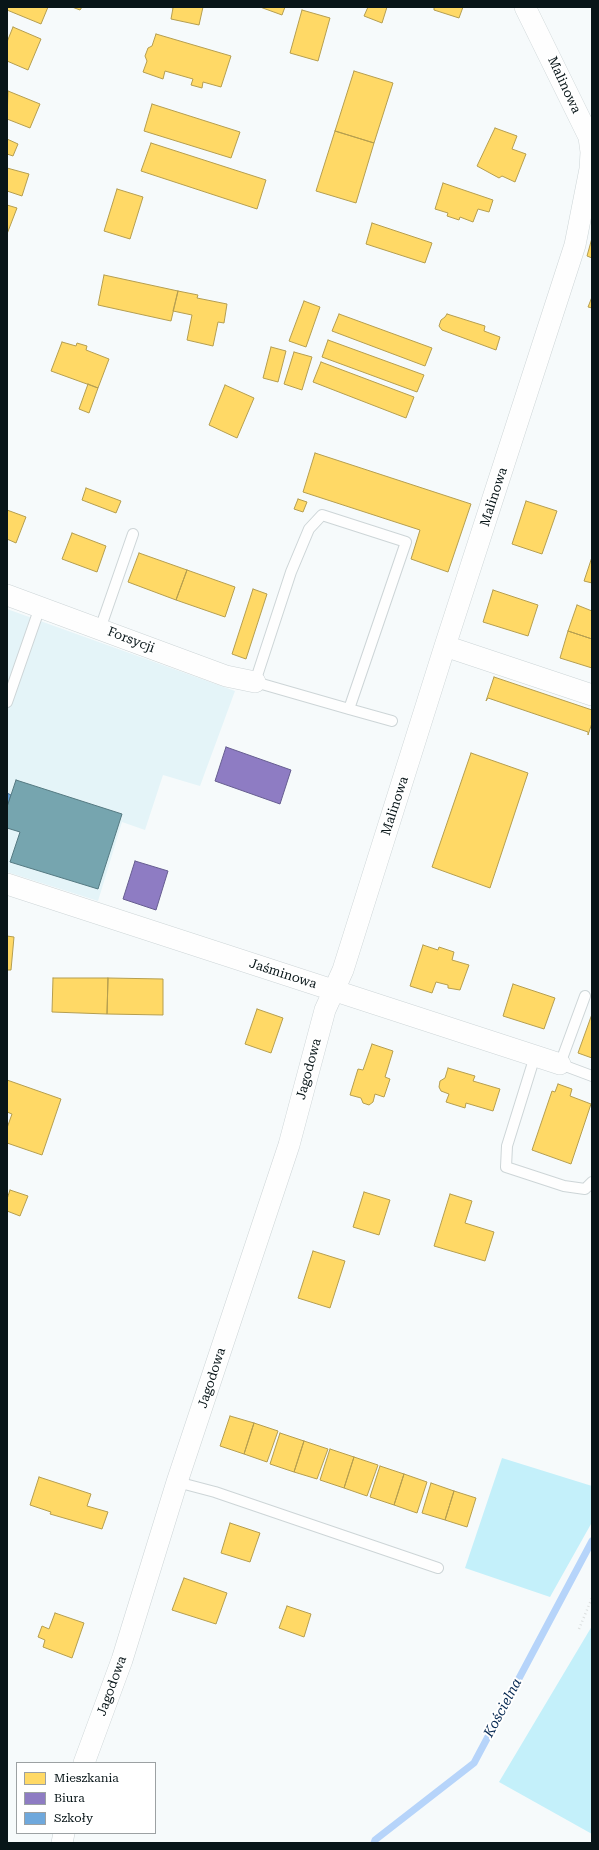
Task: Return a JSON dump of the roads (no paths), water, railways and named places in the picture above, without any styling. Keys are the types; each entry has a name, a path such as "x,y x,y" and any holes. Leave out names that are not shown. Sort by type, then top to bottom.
{"street":[{"name":"Malinowa","path":"334,990 343,970 445,646 569,265 591,169 589,137 525,7"},
{"name":"Forsycji","path":"7,594 226,676 255,682"},
{"path":"445,646 592,695"},
{"name":"Jaśminowa","path":"7,884 560,1064"},
{"name":"Jagodowa","path":"84,1762 122,1660 177,1482 289,1145 325,1010 334,990"}],"lane":[{"path":"349,709 406,542 322,515 309,529 291,572 255,682 349,709 392,721"},
{"path":"100,629 132,534"},
{"path":"7,702 40,606"},
{"path":"585,996 560,1064 592,1076"},
{"path":"535,1056 507,1146 506,1166 564,1186 585,1189 592,1182"},
{"path":"177,1482 215,1492 438,1568"}],"waterway":[{"name":"Kościelna","path":"374,1843 375,1840 474,1763 592,1541"}]}
